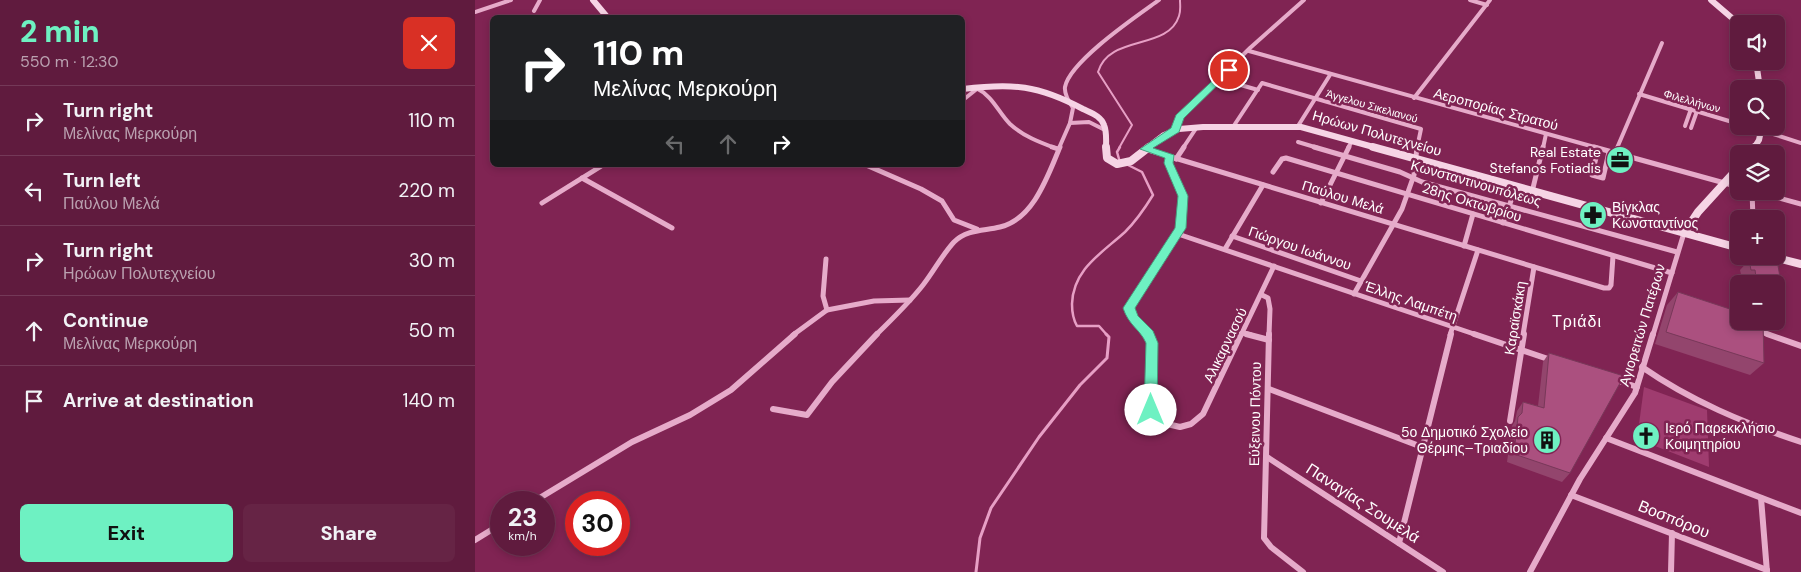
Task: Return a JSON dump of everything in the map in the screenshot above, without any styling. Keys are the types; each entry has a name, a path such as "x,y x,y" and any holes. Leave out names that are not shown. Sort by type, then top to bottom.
{"street":[{"path":"475,12 511,0"},
{"path":"534,11 540,0"},
{"path":"593,0 606,15"},
{"path":"773,409 807,415 850,362 910,300 960,237 977,230 1008,224 1024,211 1040,191 1070,123 1073,108 1067,99 1065,87 1074,68 1126,24 1159,0"},
{"path":"1175,130 1179,117 1304,0"},
{"path":"1470,0 1487,5"},
{"path":"1414,98 1491,0"},
{"path":"1711,0 1730,16"},
{"path":"1615,153 1662,43"},
{"name":"Αεροπορίας Στρατού","path":"1249,51 1730,185"},
{"path":"1298,126 1330,75"},
{"path":"1220,79 1258,90 1233,127"},
{"name":"Άγγελου Σικελιανού","path":"1258,90 1262,83 1419,128 1422,131 1415,158"},
{"path":"965,89 1013,84 1046,90 1067,99 1100,119 1104,123 1105,130"},
{"path":"965,98 977,87"},
{"path":"977,87 995,101 1012,126 1026,136 1058,149"},
{"name":"Φιλελλήνων","path":"1639,94 1730,121"},
{"path":"1685,126 1691,110"},
{"path":"1691,128 1697,111"},
{"path":"1070,123 1084,120 1096,124 1105,130"},
{"name":"Ηρώων Πολυτεχνείου","path":"1105,130 1106,156 1111,162 1125,164 1175,130 1197,127 1298,126 1730,246"},
{"path":"1178,234 1182,224 1183,196 1169,163 1197,127"},
{"path":"1532,192 1539,156 1547,134"},
{"path":"1780,135 1801,143"},
{"path":"1321,202 1352,141"},
{"name":"Κωνσταντινουπόλεως","path":"1299,142 1413,178 1677,252"},
{"name":"Παύλου Μελά","path":"1145,149 1534,267"},
{"path":"1598,149 1592,175 1603,178 1609,152"},
{"name":"28ης Οκτωβρίου","path":"1273,172 1284,158 1672,273"},
{"path":"1354,294 1394,225 1408,194 1413,178 1415,158"},
{"path":"542,203 600,167"},
{"path":"870,167 921,189 942,201 954,220 977,230"},
{"name":"Αγιορειτών Πατέρων","path":"1530,572 1571,495 1633,398 1668,297 1677,252 1684,233 1698,212 1730,176"},
{"path":"582,178 672,228"},
{"path":"1225,249 1263,185"},
{"path":"1503,223 1516,187"},
{"path":"1785,200 1801,204"},
{"path":"1464,246 1473,214"},
{"name":"Έλλης Λαμπέτη","path":"1178,234 1451,328 1557,362"},
{"name":"Αλικαρνασού","path":"1178,234 1129,308 1133,319 1148,335 1152,343 1151,410 1158,419 1167,424 1177,427 1187,426 1199,419 1203,414 1262,295 1274,266"},
{"name":"Γιώργου Ιωάννου","path":"1232,236 1361,281"},
{"path":"1399,543 1451,328 1478,250"},
{"name":"Καραϊσκάκη","path":"1510,422 1534,267 1609,288 1611,285 1613,256"},
{"path":"826,259 823,296 827,310"},
{"path":"1785,260 1801,264"},
{"name":"Εύξεινου Πόντου","path":"1262,295 1267,297 1270,304 1264,538 1271,547 1303,572"},
{"path":"551,491 632,442 689,414 731,390 800,329 827,310 874,301 910,300"},
{"path":"1755,330 1801,346"},
{"path":"1243,333 1269,340"},
{"path":"1642,368 1687,397 1722,414 1801,442"},
{"path":"1610,379 1637,387"},
{"path":"1269,389 1422,447"},
{"path":"1606,438 1801,513"},
{"name":"Παναγίας Σουμελά","path":"1267,457 1443,572"},
{"name":"Βοσπόρου","path":"1571,495 1767,571"},
{"path":"1761,498 1767,571"},
{"path":"475,540 490,531"},
{"path":"1671,572 1672,533"}],"shaded area":[{"path":"1644,387 1707,410 1709,467 1637,439"}],"building":[{"path":"1750,265 1778,265 1780,275 1756,275 1755,270 1751,270"},
{"path":"1678,292 1730,309 1730,330 1763,330 1764,363 1666,332"},
{"name":"5ο Δημοτικό Σχολείο Θέρμης–Τριαδίου","path":"1549,353 1624,376 1570,473 1514,454 1518,417 1522,413 1523,402 1544,408"},
{"path":"1646,428 1652,430 1651,438 1645,436"}],"waterway":[{"path":"1119,148 1132,125 1098,72 1104,60 1114,52 1163,34 1173,27 1180,14 1180,0"},
{"path":"1119,159 1117,152 1120,147"},
{"path":"1107,335 1099,326 1077,326 1072,304 1077,281 1083,271 1129,228 1153,195 1142,172 1128,165"},
{"path":"976,572 980,538 991,508 1039,437 1080,385 1107,358 1109,337 1107,335"}],"place":[{"name":"Real Estate Stefanos Fotiadis","path":"1620,160"},
{"name":"Βίγκλας Κωνσταντίνος","path":"1593,215"},
{"name":"Ιερό Παρεκκλήσιο Κοιμητηρίου","path":"1646,436"},
{"name":"5ο Δημοτικό Σχολείο Θέρμης–Τριαδίου","path":"1547,440"}],"district":[{"name":"Τριάδι","path":"1577,321"}],"route":[{"path":"1151,410 1153,350 1151,338 1133,319 1129,308 1181,228 1183,196 1170,168 1170,157 1145,149 1175,130 1179,117 1229,70"}]}
